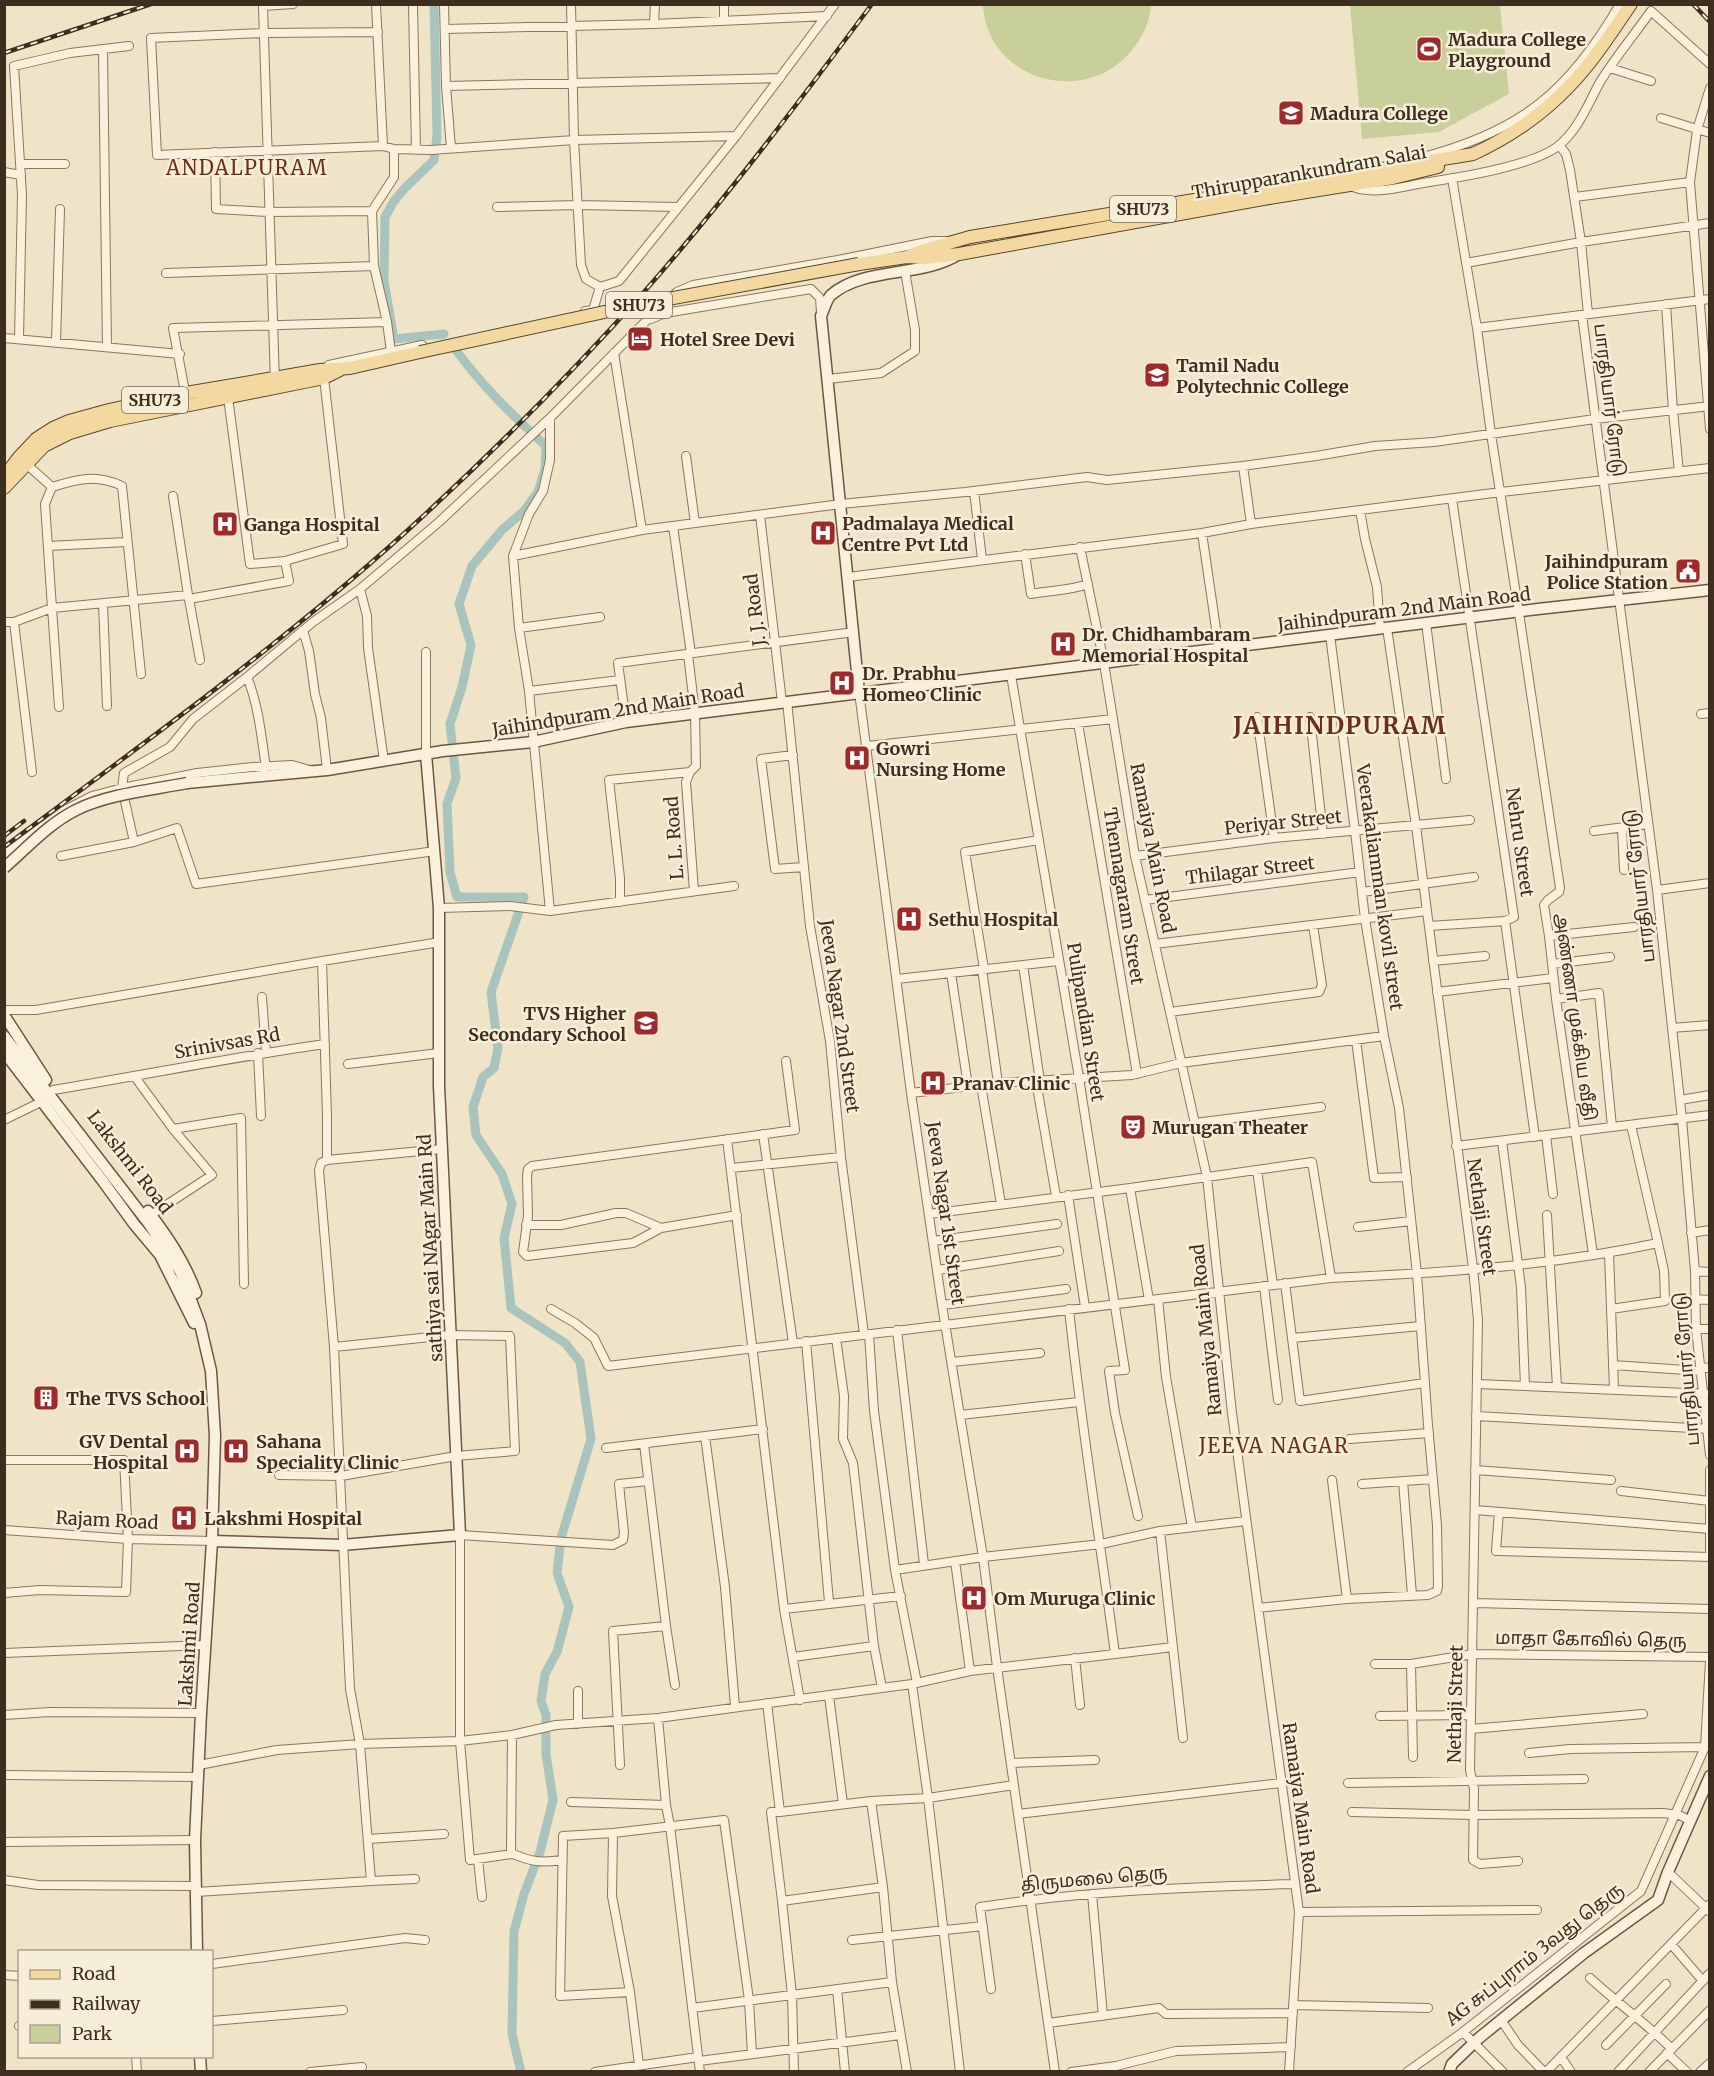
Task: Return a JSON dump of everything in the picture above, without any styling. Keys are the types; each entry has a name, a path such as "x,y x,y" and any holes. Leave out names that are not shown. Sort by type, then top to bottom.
{"main road":[{"name":"Thirupparankundram Salai","path":"907,258 921,251 970,237 1348,181 1394,178 1450,164 1499,142 1525,124 1570,86 1592,61 1630,4"},
{"name":"Thirupparankundram Salai","path":"4,488 36,439 69,421 109,410 186,393 322,374 646,303 859,264 959,254 1348,181"},
{"name":"Thirupparankundram Salai","path":"4,477 44,446 70,433 110,421 228,397 275,382"}],"street":[{"path":"275,382 263,6 293,4"},
{"path":"376,4 383,146"},
{"path":"413,4 416,150"},
{"path":"444,4 446,148"},
{"path":"571,4 574,140 581,265 586,279 600,287 619,281 736,136 835,4"},
{"path":"654,24 655,4"},
{"path":"724,4 724,20"},
{"path":"1620,4 1603,34 1584,60 1532,111 1491,135 1456,148 1420,158 1355,169 1348,181 1360,191 1452,178 1544,155 1559,145 1580,120 1610,68 1651,11 1710,64"},
{"path":"445,29 654,24 826,16"},
{"path":"378,32 264,33 151,38 157,155 383,146 394,149 430,150 574,140 736,136"},
{"path":"19,339 21,175 14,66 70,53 129,46"},
{"path":"103,49 107,347"},
{"path":"1610,68 1651,81"},
{"path":"446,86 780,78"},
{"path":"1710,88 1697,130 1690,182 1710,429"},
{"path":"1661,118 1710,133"},
{"name":"பாரதியார் ரோடு","path":"1559,145 1566,154 1581,242 1595,419 1657,890 1682,1119 1695,1271 1696,1329 1700,1369 1706,1394 1710,1455"},
{"path":"391,352 387,322 374,266 372,212 394,177 394,149"},
{"path":"215,152 216,209 269,212 372,212"},
{"path":"20,164 65,164"},
{"path":"4,172 21,175"},
{"path":"1452,178 1477,328 1519,612"},
{"path":"1575,197 1690,182"},
{"path":"497,207 578,205 678,207"},
{"path":"56,342 60,209"},
{"path":"1466,263 1581,242 1710,223"},
{"path":"134,842 122,788 124,773 170,747 193,719 303,630 360,589 440,522 550,418 677,292 693,285 932,241 955,241"},
{"path":"821,316 829,297 848,285 947,262 959,254"},
{"path":"166,273 374,266"},
{"path":"788,269 793,292"},
{"path":"828,379 881,373 915,351 915,330 905,271"},
{"path":"228,397 250,564 285,561 343,544 322,374 324,366 593,310 600,287"},
{"path":"645,322 665,313 811,289 820,298 860,692"},
{"path":"1477,328 1710,299"},
{"path":"1666,304 1679,472"},
{"path":"188,406 180,354 173,328 387,322"},
{"path":"4,338 180,354"},
{"path":"614,353 642,530"},
{"path":"513,556 642,530 841,504 1087,477 1107,480 1244,466 1375,446 1434,442 1595,419 1708,406"},
{"path":"550,418 550,460 543,490 529,514 513,556 519,628 529,690 550,911"},
{"path":"686,456 695,523"},
{"path":"23,461 52,487"},
{"path":"1244,466 1251,524"},
{"path":"848,577 1202,533 1251,524 1501,492 1710,468"},
{"path":"52,487 78,479 107,479 122,486 141,674"},
{"path":"52,487 45,504 59,707"},
{"path":"974,491 982,559"},
{"path":"173,496 200,660"},
{"path":"1452,499 1471,618"},
{"name":"Nethaji Street","path":"1360,510 1377,587 1416,826 1478,1320 1470,1770 1474,1790 1473,1860 1480,1864 1518,1861"},
{"name":"J. J. Road","path":"760,515 784,702"},
{"name":"L. L. Road","path":"673,526 695,713 696,766 690,772 686,782 694,891"},
{"path":"1202,533 1219,649"},
{"path":"48,546 127,542"},
{"name":"Ramaiya Main Road","path":"1080,547 1104,663 1135,856 1207,1177 1217,1292 1299,1912 1289,2072"},
{"path":"1025,554 1031,594 1051,590 1072,590 1088,584"},
{"path":"32,772 9,622 51,608 189,597 289,581 285,561"},
{"path":"360,589 367,616 368,648 384,761"},
{"name":"Jaihindpuram 2nd Main Road","path":"4,868 41,834 76,810 113,798 188,783 327,770 443,751 534,742 626,722 860,692 1710,590"},
{"path":"103,603 107,706"},
{"name":"அண்ணா முக்கிய வீதி","path":"1519,612 1560,888 1559,892 1544,905 1593,1254"},
{"path":"519,628 600,617"},
{"name":"Nehru Street","path":"1471,618 1514,917 1505,921 1535,1137"},
{"path":"1426,623 1446,779"},
{"path":"303,630 321,718 327,770"},
{"path":"626,722 618,663 854,632"},
{"name":"Veerakaliamman kovil street","path":"1258,1608 1433,1593 1438,1586 1437,1525 1417,1274 1400,1108 1384,1036 1365,919 1330,635"},
{"path":"426,652 426,754"},
{"name":"Pulipandian Street","path":"1011,675 1079,1078 1125,1370 1109,1371 1115,1413 1138,1516"},
{"path":"247,677 258,711 266,766"},
{"path":"529,690 620,680"},
{"name":"Jeeva Nagar 1st Street","path":"860,692 911,1093 942,1305 983,1557 996,1667 1056,2072"},
{"name":"Jeeva Nagar 2nd Street","path":"784,702 793,755 810,926 830,1041 840,1157 867,1334 874,1411 895,1570 914,1683 960,2072"},
{"path":"1257,717 1274,838"},
{"path":"1310,717 1323,834"},
{"path":"867,746 1113,719"},
{"name":"Thennagaram Street","path":"1078,723 1137,1074"},
{"name":"sathiya sai NAgar Main Rd","path":"426,754 439,908 442,1149 460,1535 460,1741 470,1860 478,1858"},
{"path":"793,755 761,759 775,869 804,867"},
{"path":"4,855 65,810 92,796 197,773 292,765 314,771"},
{"path":"620,902 620,878 609,780 690,772"},
{"name":"Periyar Street","path":"1135,856 1274,838 1470,820"},
{"path":"1594,831 1648,824"},
{"path":"61,856 134,842 177,828 196,884 435,851"},
{"path":"1622,828 1624,870"},
{"path":"998,1083 965,852 1039,840"},
{"name":"Thilagar Street","path":"1145,900 1360,872"},
{"path":"1362,892 1423,882 1474,877"},
{"path":"1657,890 1710,883"},
{"path":"439,908 510,906 550,911 734,886"},
{"path":"1155,944 1427,911"},
{"path":"1429,926 1505,921"},
{"path":"1170,1012 1318,992 1322,986 1313,925"},
{"path":"1550,936 1634,927"},
{"path":"4,1012 36,1010 322,960 440,942"},
{"path":"1433,961 1485,956"},
{"path":"1552,964 1610,957"},
{"path":"322,960 327,1160"},
{"path":"897,979 1059,961"},
{"path":"1023,965 1056,1196"},
{"path":"951,973 968,1086"},
{"path":"1437,992 1553,978"},
{"path":"1556,999 1599,993 1612,1127"},
{"path":"261,1116 262,997"},
{"name":"Lakshmi Road","path":"4,1012 40,1072 150,1220 180,1271 200,1324 211,1371 215,1436 212,1541 195,1840 197,1950"},
{"path":"1672,1028 1710,1025"},
{"path":"4,1036 150,1220 212,1175 173,1129 135,1077"},
{"path":"911,1093 998,1083 1137,1074 1182,1063 1384,1036"},
{"path":"1356,1040 1374,1178 1407,1177"},
{"name":"Srinivsas Rd","path":"53,1090 325,1044"},
{"name":"Lakshmi Road","path":"4,1052 160,1256 204,1339"},
{"path":"348,1064 440,1053"},
{"path":"737,1215 662,1228 633,1242 527,1256 524,1255 522,1248 526,1225 527,1176 531,1166 795,1130 786,1061"},
{"path":"981,1085 1001,1204"},
{"path":"1680,1100 1710,1095"},
{"path":"4,1120 43,1101"},
{"path":"1195,1123 1321,1107"},
{"path":"1456,1146 1710,1115"},
{"path":"173,1129 241,1118 244,1284"},
{"path":"1611,1309 1665,1301 1664,1271 1631,1125"},
{"path":"764,1134 793,1343"},
{"path":"1546,1135 1553,1194"},
{"path":"727,1139 784,1609 800,1700"},
{"path":"1502,1141 1519,1264 1526,1386"},
{"path":"371,1881 360,1744 350,1689 342,1545 341,1476 319,1170 321,1163 327,1160 442,1149"},
{"path":"732,1168 840,1157"},
{"path":"929,1214 1312,1162 1331,1278"},
{"path":"1257,1170 1278,1400"},
{"path":"1130,1188 1154,1299 1192,1527"},
{"path":"1068,1195 1085,1307"},
{"path":"526,1225 561,1225 616,1213 626,1213 662,1228"},
{"path":"1547,1215 1557,1387"},
{"path":"1358,1227 1411,1221"},
{"path":"933,1241 1057,1224"},
{"path":"1691,1233 1710,1230"},
{"path":"551,1309 575,1323 594,1338 608,1366 1285,1283 1331,1278 1417,1274 1610,1254 1658,1243"},
{"path":"938,1270 1059,1251"},
{"path":"1610,1254 1614,1389"},
{"path":"1695,1271 1710,1272"},
{"path":"1285,1283 1300,1401 1425,1383"},
{"path":"942,1305 1066,1289"},
{"path":"1695,1299 1710,1300"},
{"path":"1069,1309 1079,1402 1115,1654"},
{"path":"1292,1338 1421,1326"},
{"path":"1696,1329 1710,1329"},
{"path":"897,1330 924,1564"},
{"path":"279,1475 341,1476 456,1456 515,1451 510,1336 450,1335 333,1347"},
{"path":"836,1338 844,1396 843,1439 853,1463 874,1646 882,1688"},
{"path":"806,1341 829,1602"},
{"path":"952,1362 1040,1353"},
{"path":"1613,1365 1710,1368"},
{"path":"1477,1384 1706,1394"},
{"path":"960,1415 1079,1402"},
{"path":"1476,1416 1708,1429"},
{"path":"606,1448 763,1430"},
{"path":"1350,1439 1429,1433"},
{"path":"705,1436 725,1587 735,1706"},
{"path":"644,1444 675,1685"},
{"path":"4,1461 124,1460 128,1539 126,1592 40,1590 4,1593"},
{"path":"1475,1470 1611,1480"},
{"name":"பாரதியார் ரோடு","path":"1710,1470 1710,1551"},
{"path":"1362,1484 1433,1479"},
{"path":"1332,1480 1347,1599"},
{"path":"460,1535 613,1545 623,1540 624,1533 620,1484 648,1481"},
{"path":"1403,1481 1412,1595"},
{"path":"1621,1491 1709,1501"},
{"path":"1475,1510 1709,1529"},
{"path":"1499,1512 1496,1551 1710,1557"},
{"path":"895,1570 924,1564 1101,1544 1160,1531 1246,1521"},
{"name":"Rajam Road","path":"4,1530 128,1539 342,1545 460,1535"},
{"path":"1160,1531 1183,1738"},
{"path":"955,1561 970,1671"},
{"path":"784,1609 829,1602 901,1596"},
{"path":"1474,1603 1710,1609"},
{"path":"620,1765 613,1631 666,1626"},
{"path":"4,1653 206,1645"},
{"path":"794,1657 874,1646"},
{"path":"4,1775 199,1771 277,1750 360,1744 460,1741 512,1735 556,1725 657,1718 735,1706 800,1700 914,1683 996,1667 1173,1647"},
{"name":"மாதா கோவில் தெரு","path":"1375,1664 1412,1664 1473,1654 1710,1659"},
{"path":"1075,1658 1080,1705"},
{"path":"1529,1753 1570,1749 1706,1754 1710,1659"},
{"path":"1412,1664 1413,1757"},
{"path":"578,1691 578,1724"},
{"path":"829,1696 843,1804"},
{"path":"767,1704 780,1812"},
{"path":"4,1715 50,1712 201,1713"},
{"path":"1471,1729 1643,1714"},
{"path":"1380,1716 1471,1715"},
{"path":"657,1718 700,2072"},
{"path":"512,1735 512,1854"},
{"name":"AG சுப்புராம் 3வது தெரு","path":"1579,1948 1631,1908 1683,1817 1706,1754"},
{"path":"1011,1763 1095,1760"},
{"path":"1449,2072 1468,2037 1501,2020 1544,1976 1631,1908 1658,1900 1683,1817 1710,1776"},
{"path":"1348,1784 1584,1779"},
{"path":"1018,1814 1281,1784"},
{"path":"794,2072 792,1995 771,1812 871,1801 928,1798 1014,1785"},
{"path":"871,1801 883,1887 892,1982 907,2072"},
{"path":"571,1802 666,1805"},
{"path":"1353,1812 1683,1817"},
{"path":"630,1992 560,1996 563,1836 613,1833 724,1820 749,2000 752,2054"},
{"path":"613,1833 612,1896 630,1992 639,2065"},
{"path":"368,1839 444,1834"},
{"path":"4,1842 195,1840"},
{"path":"482,1898 478,1858 512,1854 541,1863 562,1860"},
{"path":"1501,2020 1509,2034 1545,2072 1708,1908 1668,1872"},
{"path":"4,1880 38,1885 196,1889 415,1879"},
{"name":"திருமலை தெரு","path":"991,1989 980,1907 1030,1899 1166,1888 1295,1884"},
{"path":"782,1901 883,1887"},
{"path":"1092,1894 1103,2016"},
{"path":"1299,1912 1537,1910"},
{"path":"852,1940 983,1926"},
{"path":"213,1964 405,1938 425,1940"},
{"path":"1671,1944 1703,1981"},
{"path":"1618,2072 1710,1973"},
{"name":"AG சுப்புராம் 3வது தெரு","path":"1407,2072 1468,2037 1544,1976"},
{"path":"1590,1978 1655,2032 1687,2072"},
{"path":"692,2008 892,1982"},
{"path":"1606,2045 1666,1984"},
{"path":"837,1989 845,2072"},
{"path":"1048,2023 1160,2008 1166,2014 1293,2009 1428,2008"},
{"path":"213,2022 343,2010"},
{"path":"1649,2072 1710,2010"},
{"path":"595,2072 639,2065 793,2050 900,2035"},
{"path":"1468,2037 1503,2072"},
{"path":"1071,2072 1116,2066 1176,2051 1291,2047"},
{"path":"1561,2057 1571,2072"},
{"path":"1700,2072 1710,2063"},
{"path":"310,2072 362,2067"}],"green space":[{"path":"983,5 1151,5 1145,29 1139,40 1113,68 1090,78 1066,81 1042,78 1020,68 1002,52 989,31"},
{"name":"Madura College Playground","path":"1350,5 1500,5 1509,94 1439,132 1362,139"}],"waterway":[{"path":"434,4 437,136 434,160 405,188 385,217 384,281 394,339 444,334"},
{"path":"453,346 497,399 546,446 545,469 538,492 524,511 502,530 472,566 459,604 471,645 462,687 450,724 456,778 447,804 450,872 457,897 524,897 491,992 498,1048 494,1068 483,1077 473,1107 476,1135 502,1174 512,1204 504,1238 511,1308 565,1343 580,1362 591,1439 561,1538 557,1573 569,1607 557,1652 545,1674 541,1701 546,1715 546,1754 553,1800 540,1852 524,1894 514,1931 512,2034 521,2072"}],"railway":[{"path":"4,53 151,4"},
{"path":"4,847 159,732 311,614 408,530 499,444 587,354 704,222 872,4"},
{"path":"1693,4 1710,22"},
{"path":"4,836 24,821"}],"place":[{"name":"Madura College Playground","path":"1429,49"},
{"name":"Madura College","path":"1291,113"},
{"name":"Hotel Sree Devi","path":"640,339"},
{"name":"Tamil Nadu Polytechnic College","path":"1157,375"},
{"name":"Ganga Hospital","path":"225,524"},
{"name":"Padmalaya Medical Centre Pvt Ltd","path":"823,533"},
{"name":"Jaihindpuram Police Station","path":"1688,571"},
{"name":"Dr. Chidhambaram Memorial Hospital","path":"1063,644"},
{"name":"Dr. Prabhu Homeo Clinic","path":"842,683"},
{"name":"Gowri Nursing Home","path":"857,758"},
{"name":"Sethu Hospital","path":"909,919"},
{"name":"TVS Higher Secondary School","path":"646,1023"},
{"name":"Pranav Clinic","path":"933,1083"},
{"name":"Murugan Theater","path":"1133,1127"},
{"name":"The TVS School","path":"46,1398"},
{"name":"GV Dental Hospital","path":"187,1451"},
{"name":"Sahana Speciality Clinic","path":"236,1451"},
{"name":"Lakshmi Hospital","path":"184,1518"},
{"name":"Om Muruga Clinic","path":"974,1598"}],"district":[{"name":"ANDALPURAM","path":"247,167"},
{"name":"JAIHINDPURAM","path":"1340,725"},
{"name":"JEEVA NAGAR","path":"1274,1445"}]}
